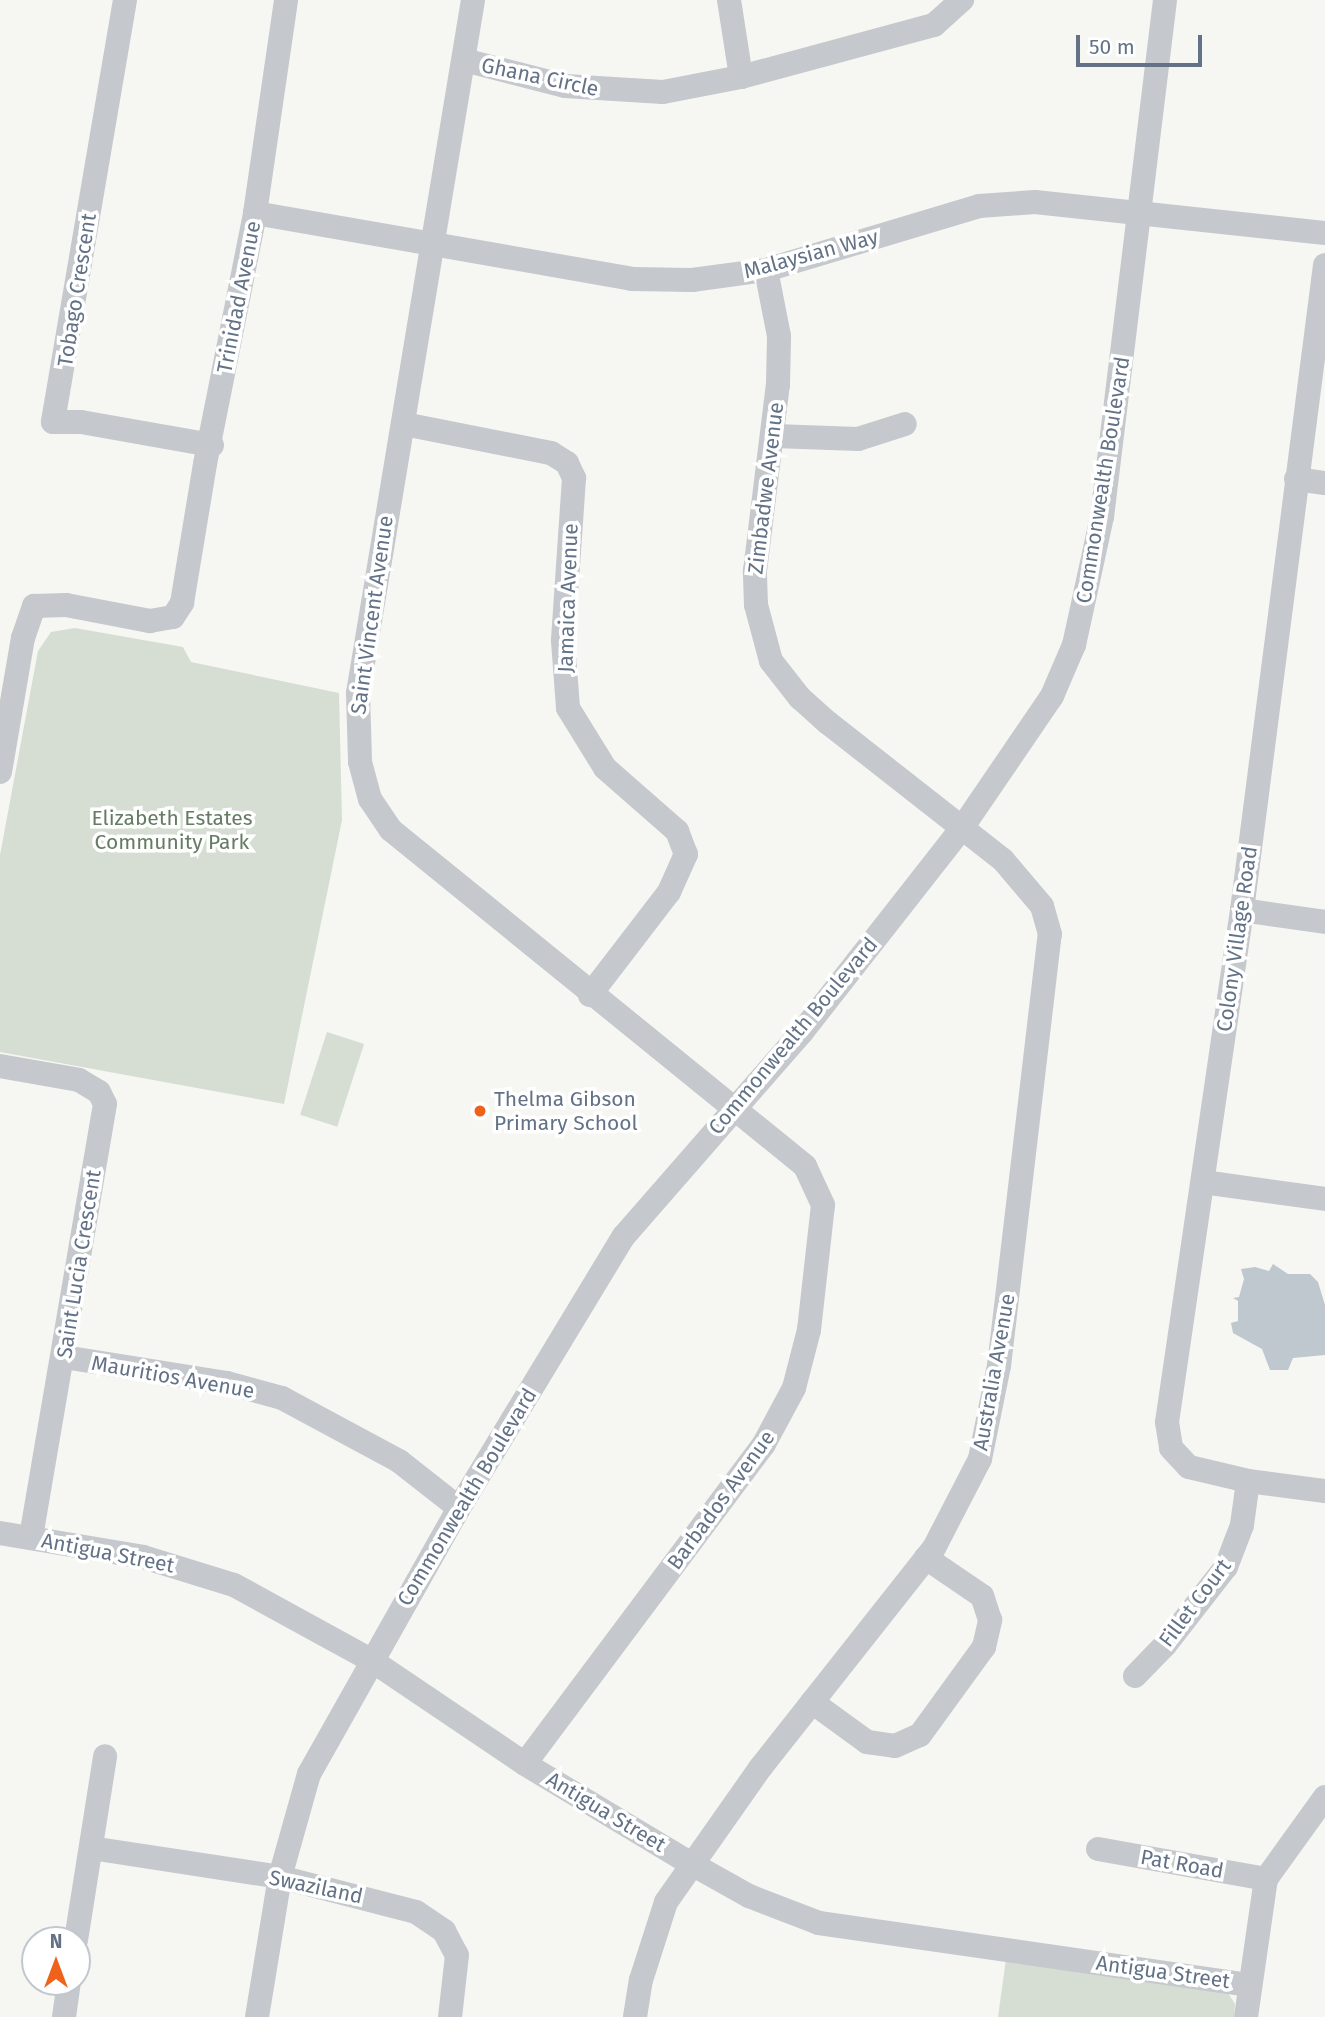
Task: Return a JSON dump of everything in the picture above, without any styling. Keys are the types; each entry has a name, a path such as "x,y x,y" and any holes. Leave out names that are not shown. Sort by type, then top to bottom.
{"street":[{"name":"Tobago Crescent","path":"125,0 53,422 82,422 212,445"},
{"name":"Trinidad Avenue","path":"0,772 23,638 34,606 66,605 164,620 178,612 185,592 205,464 212,445 255,213 286,0"},
{"name":"Saint Vincent Avenue","path":"473,0 435,245 358,693 360,762 370,799 391,830 590,995 735,1105"},
{"path":"729,0 741,77"},
{"name":"Ghana Circle","path":"464,60 565,86 622,93 663,92 741,77 934,25 962,0"},
{"name":"Commonwealth Boulevard","path":"257,2017 280,1877 309,1774 459,1508 624,1236 735,1105 802,1032 962,828 1052,696 1074,645 1102,517 1142,211 1165,0"},
{"name":"Malaysian Way","path":"255,213 632,279 692,279 766,270 979,206 1035,202 1142,211 1325,233"},
{"name":"Colony Village Road","path":"1325,265 1242,910 1167,1435 1179,1459 1189,1467 1248,1481 1325,1491"},
{"name":"Zimbadwe Avenue","path":"766,270 779,337 774,436 755,571 756,605 771,661 800,698 828,723 962,828"},
{"name":"Jamaica Avenue","path":"404,424 551,453 567,463 574,478 563,641 568,708 605,768 677,831 686,854 669,892 590,995"},
{"path":"774,436 858,439 905,424"},
{"path":"1296,479 1325,483"},
{"name":"Australia Avenue","path":"635,2017 666,1902 690,1863 926,1558 980,1459 999,1366 1050,934 1042,906 1023,881 962,828"},
{"path":"1242,910 1325,922"},
{"name":"Saint Lucia Crescent","path":"0,1066 79,1080 99,1092 105,1104 32,1538"},
{"name":"Barbados Avenue","path":"525,1764 764,1444 794,1388 809,1329 823,1205 805,1166 735,1105"},
{"path":"1203,1182 1325,1199"},
{"name":"Mauritios Avenue","path":"64,1357 228,1383 282,1398 399,1461 459,1508"},
{"name":"Fillet Court","path":"1135,1676 1165,1645 1226,1567 1242,1525 1248,1481"},
{"name":"Antigua Street","path":"0,1533 188,1568 233,1585 371,1660 525,1764 690,1863 749,1896 819,1923 1250,1985"},
{"path":"812,1702 867,1742 895,1746 920,1735 984,1647 990,1620 982,1596 926,1558"},
{"path":"78,1926 105,1756"},
{"path":"1246,2017 1266,1879 1325,1797"},
{"name":"Swaziland","path":"91,1848 280,1877 394,1904 433,1921 457,1955 450,2017"},
{"name":"Pat Road","path":"1098,1849 1266,1879"},
{"path":"64,2017 67,1996"}],"green space":[{"name":"Elizabeth Estates Community Park","path":"75,628 183,647 191,662 339,693 342,820 284,1104 0,1052 0,855 38,651 51,632"},
{"path":"327,1032 364,1044 337,1127 300,1115"},
{"path":"1006,1959 1224,1987 1235,2004 1234,2017 998,2017"}],"shaded area":[{"path":"1273,1264 1288,1274 1310,1274 1318,1282 1325,1305 1325,1355 1293,1358 1288,1370 1270,1370 1262,1349 1233,1333 1231,1323 1238,1321 1238,1301 1233,1298 1239,1297 1244,1279 1241,1269 1255,1267 1269,1271"}],"place":[{"name":"Thelma Gibson Primary School","path":"480,1111"}]}
